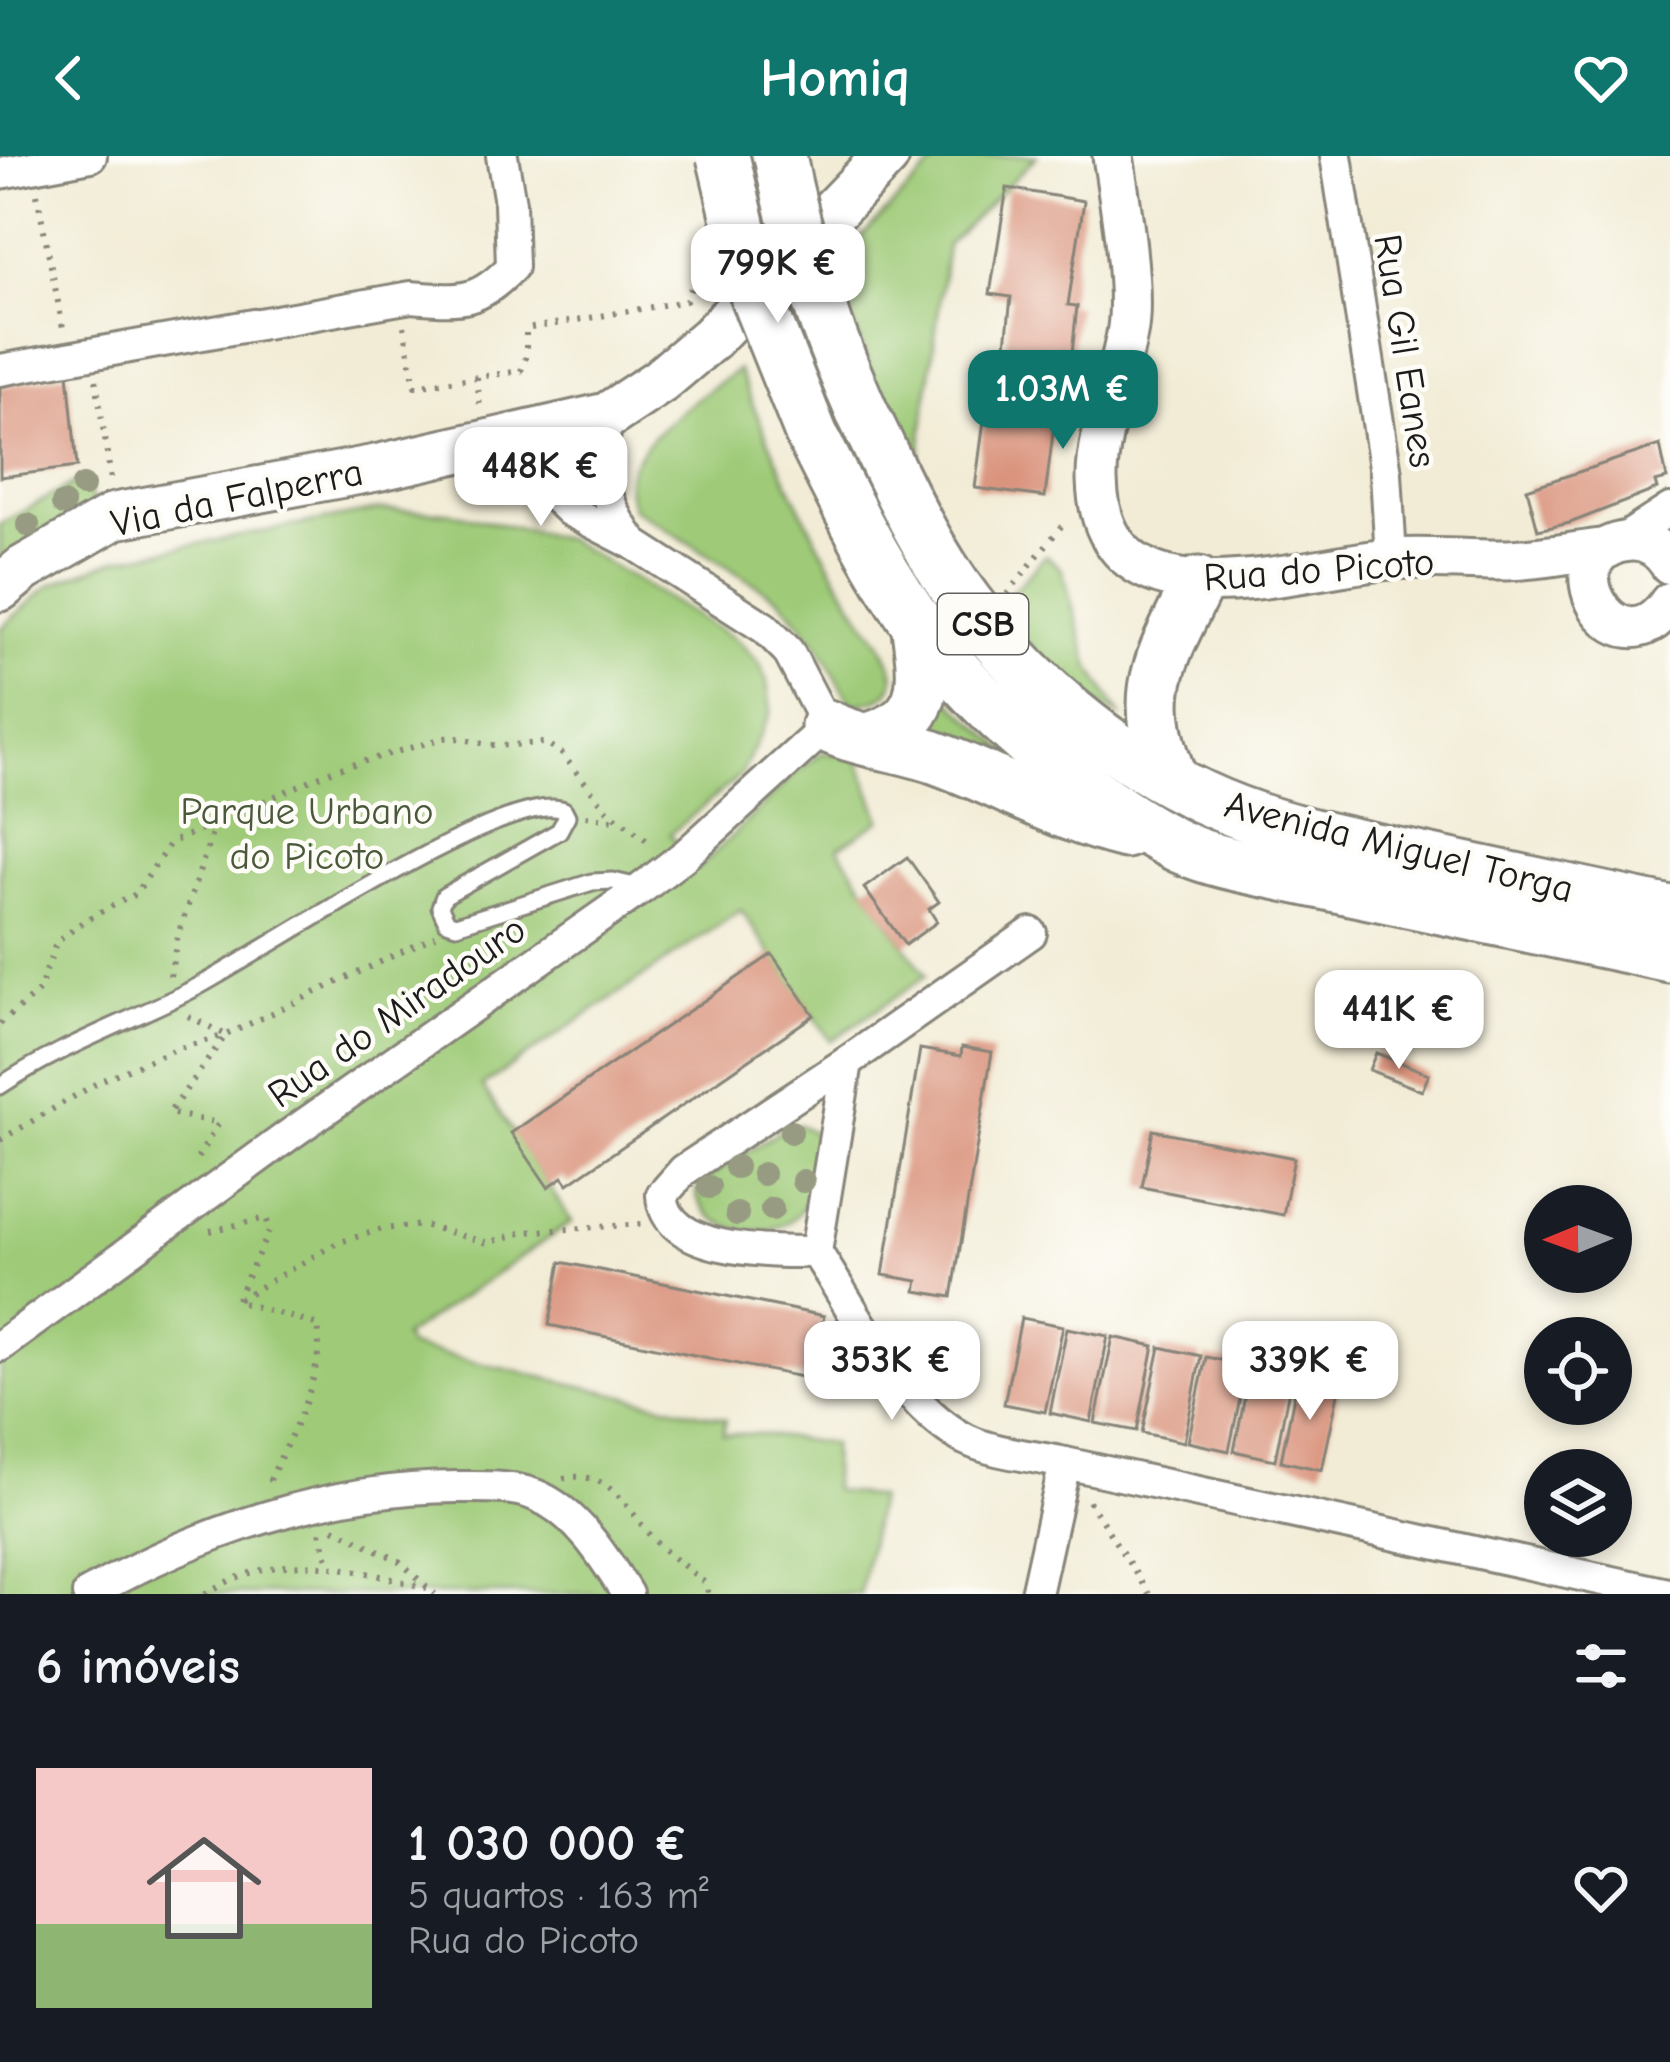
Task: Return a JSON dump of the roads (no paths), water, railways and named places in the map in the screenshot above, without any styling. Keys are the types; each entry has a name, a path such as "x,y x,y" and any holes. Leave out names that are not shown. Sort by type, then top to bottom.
{"highway":[{"name":"Avenida Miguel Torga","path":"723,156 757,298 812,436 917,622 945,659 1032,742 1085,785 1173,843 1220,861 1670,956"},
{"name":"Avenida Miguel Torga","path":"780,156 810,281 831,343 926,539 1003,649 1104,739 1172,782 1240,813 1311,834 1670,912"},
{"path":"1172,782 1152,715 1153,686 1198,583"},
{"path":"847,732 894,731 910,720 922,685 917,622"},
{"path":"847,732 934,757 1100,824 1173,843"}],"main road":[{"name":"Via da Falperra","path":"0,589 23,569 115,516 496,432 607,416 635,400 711,338 886,156"}],"street":[{"path":"0,173 31,161 91,156"},
{"path":"0,370 411,297 451,300 488,292 512,267 510,203 502,156"},
{"name":"Rua do Picoto","path":"1097,156 1122,210"},
{"name":"Rua do Picoto","path":"1113,156 1122,210 1129,324 1096,475 1100,519 1128,558 1164,577 1198,583 1274,579 1391,559 1516,560 1640,541 1654,547 1670,564"},
{"name":"Rua Gil Eanes","path":"1336,156 1386,473 1391,559"},
{"path":"607,416 600,461 604,496 634,544"},
{"path":"496,432 530,474 570,511 634,544 766,628 847,732"},
{"path":"1593,602 1590,573 1595,561 1670,509"},
{"name":"Rua do Picoto","path":"1516,560 1549,574 1593,602 1614,622 1631,626 1670,649"},
{"path":"1631,626 1646,624 1669,607"},
{"name":"Rua do Miradouro","path":"0,1346 642,888 847,732"},
{"path":"816,1252 742,1249 688,1233 670,1223 662,1195 684,1170 1030,933"},
{"path":"848,1062 816,1252 909,1393 936,1420 970,1442 1668,1594"},
{"path":"1036,1594 1064,1463"},
{"path":"88,1594 150,1559 309,1506 426,1486 480,1486 535,1495 586,1535 627,1594"}],"lane":[{"path":"0,1086 261,951 371,883 437,850 547,806 564,810 567,816 552,836 444,896 442,915 456,925 592,882 629,882 642,888"}],"park label":[{"name":"Parque Urbano do Picoto","path":"307,834"}]}
